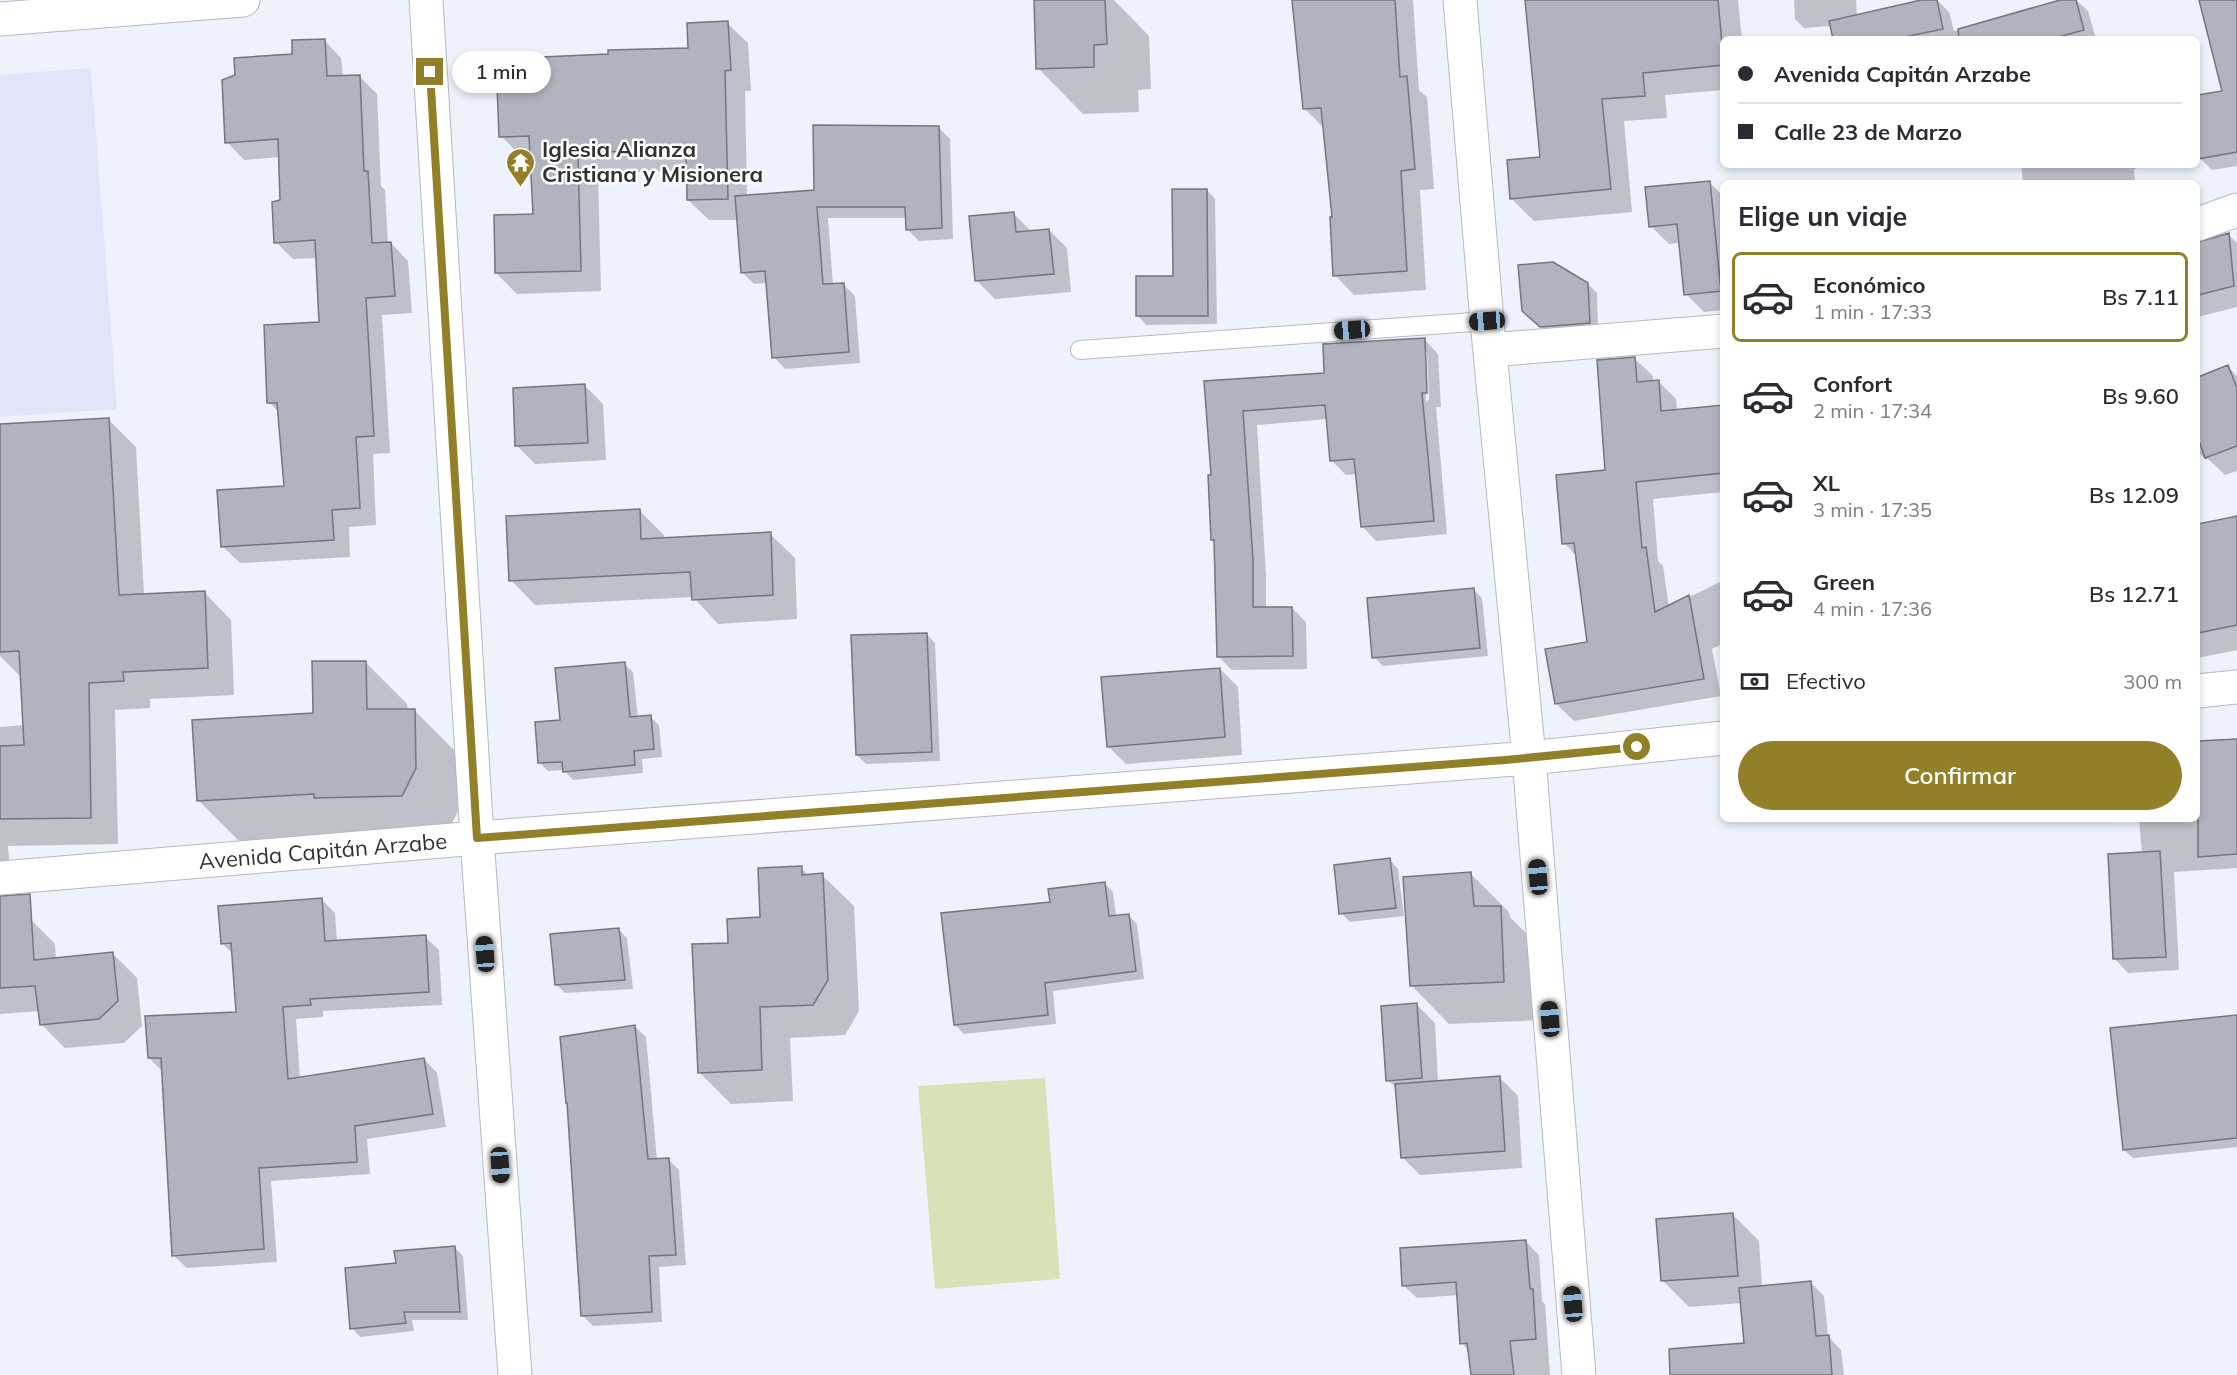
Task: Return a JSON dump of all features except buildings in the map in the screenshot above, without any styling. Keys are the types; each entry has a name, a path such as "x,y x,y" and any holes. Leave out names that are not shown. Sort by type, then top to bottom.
{"main road":[{"path":"0,19 243,0"},
{"path":"426,0 477,838 515,1375"},
{"path":"1460,0 1529,758 1579,1375"},
{"path":"2200,223 2237,210"},
{"path":"1489,335 1720,331"},
{"path":"2200,691 2237,687"},
{"name":"Avenida Capitán Arzabe","path":"0,878 477,838 1529,758 1720,738"}],"lane":[{"path":"1080,350 1489,335"}],"shaded area":[{"path":"91,68 117,409 0,417 0,75"}],"green space":[{"path":"1045,1078 1060,1279 935,1289 918,1086"}],"place":[{"name":"Iglesia Alianza Cristiana y Misionera","path":"521,188"}],"route":[{"path":"430,72 477,838 1505,760 1637,747"}]}
